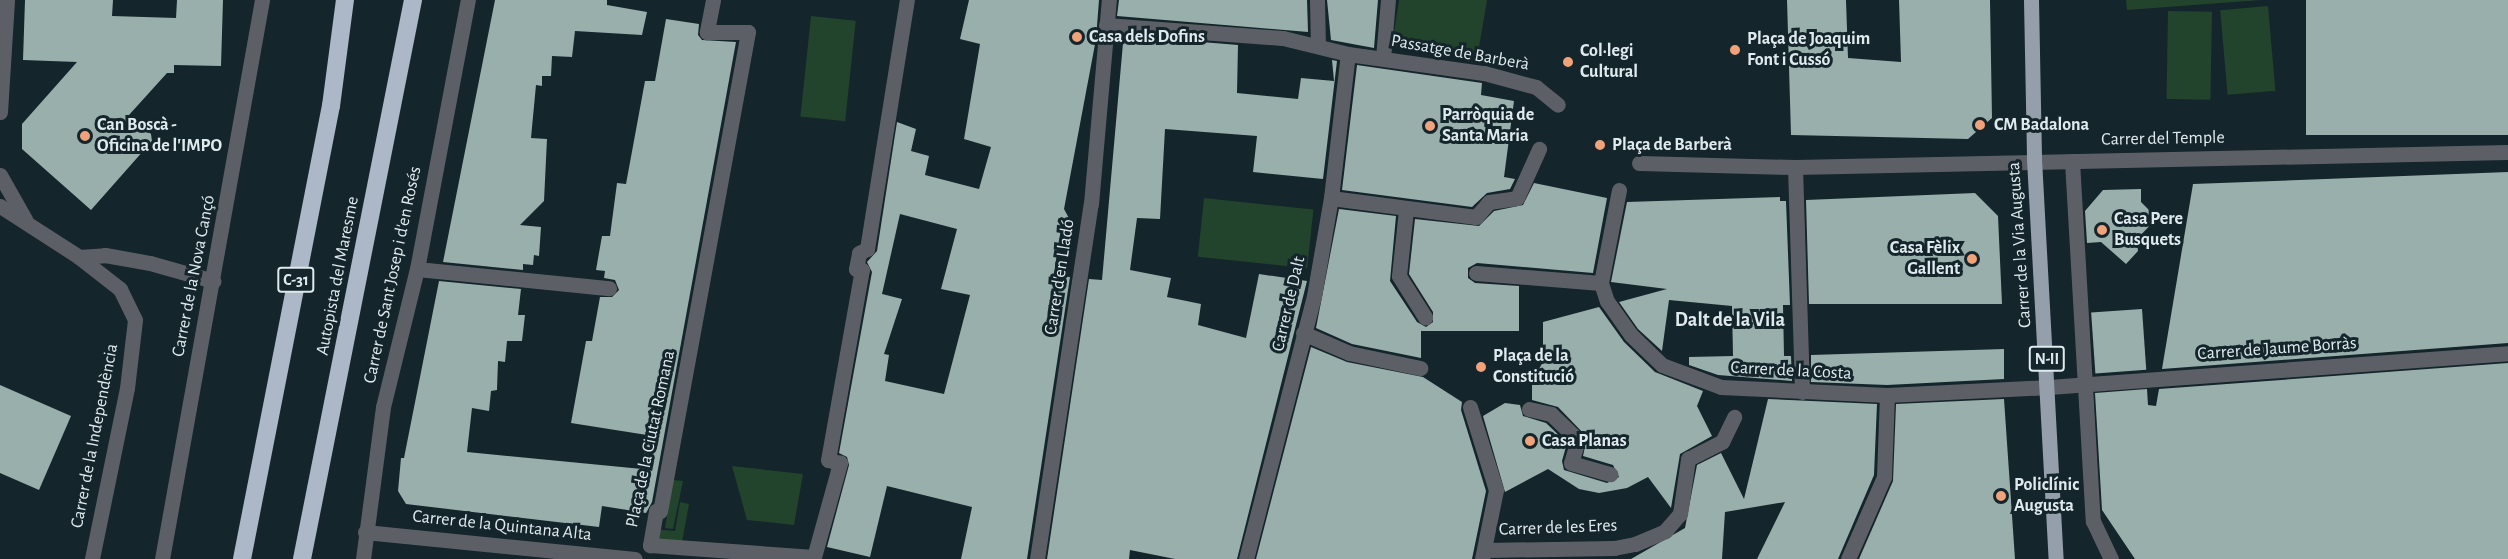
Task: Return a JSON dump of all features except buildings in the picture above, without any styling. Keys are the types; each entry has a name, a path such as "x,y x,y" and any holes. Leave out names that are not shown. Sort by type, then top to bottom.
{"highway":[{"name":"C-31","path":"242,559 331,106 345,0"},
{"name":"Autopista del Maresme","path":"302,559 408,36 413,0"},
{"path":"408,36 419,0"}],"main road":[{"name":"Carrer de la Via Augusta","path":"2031,0 2034,159 2049,387 2056,559"}],"street":[{"path":"0,112 7,0"},
{"name":"Carrer de la Nova Cançó","path":"162,559 262,0"},
{"name":"Carrer de Sant Josep i d'en Rosés","path":"363,559 383,407 417,269 468,0"},
{"name":"Plaça de la Ciutat Romana","path":"713,0 707,32 748,32 660,511 656,511 650,545 813,557 840,463 828,460 862,270 856,269 859,253 867,249 907,0"},
{"name":"Carrer d'en Lladó","path":"1037,559 1091,204 1109,0"},
{"path":"1317,0 1318,46"},
{"path":"1383,58 1388,0"},
{"name":"Passatge de Barberà","path":"1106,25 1282,39 1348,54 1484,74 1536,87 1558,105"},
{"name":"Carrer de Dalt","path":"1246,559 1314,296 1331,198 1348,54"},
{"path":"1331,198 1406,210 1476,217 1489,202 1517,198 1539,149"},
{"name":"Carrer del Temple","path":"1639,163 1795,167 2034,159 2072,161 2508,152"},
{"path":"2072,161 2093,521 2111,559"},
{"path":"1795,167 1801,386"},
{"path":"0,175 27,221"},
{"path":"1476,273 1601,283 1619,190"},
{"name":"Carrer de la Independència","path":"0,206 27,221 80,257 120,289 135,320 127,388 92,559"},
{"path":"1406,210 1399,276 1425,317"},
{"path":"80,257 105,255 150,262 213,281"},
{"path":"417,269 609,288"},
{"name":"Carrer de la Costa","path":"1601,283 1607,301 1631,335 1662,365 1721,387 1801,386 1887,395 2049,387"},
{"path":"1303,333 1349,353 1420,368"},
{"name":"Carrer de Jaume Borràs","path":"2049,387 2085,382 2508,353"},
{"path":"1848,559 1884,477 1887,395"},
{"path":"1470,407 1496,490 1483,554"},
{"path":"1528,409 1551,414 1578,440 1570,464 1611,474"},
{"name":"Carrer de les Eres","path":"1483,554 1614,548 1635,544 1665,531 1680,513 1688,459 1722,442 1734,417"},
{"name":"Carrer de la Quintana Alta","path":"365,532 635,559"}],"green space":[{"path":"1399,0 1487,0 1477,59 1392,46"},
{"path":"2126,0 2261,0 2127,10"},
{"path":"2268,6 2275,91 2228,95 2220,10"},
{"path":"2168,11 2212,12 2210,100 2166,99"},
{"path":"811,16 856,21 845,121 800,116"},
{"path":"1204,198 1313,209 1307,268 1198,257"},
{"path":"732,466 803,474 794,525 747,520"},
{"path":"673,480 683,481 673,529 665,528"},
{"path":"680,502 689,504 682,542 651,539 653,529 675,531"}],"place":[{"name":"Casa dels Dofins","path":"1077,37"},
{"name":"Plaça de Joaquim Font i Cussó","path":"1735,50"},
{"name":"Col·legi Cultural","path":"1568,62"},
{"name":"CM Badalona","path":"1980,125"},
{"name":"Parròquia de Santa Maria","path":"1430,126"},
{"name":"Can Boscà - Oficina de l'IMPO","path":"85,136"},
{"name":"Plaça de Barberà","path":"1600,145"},
{"name":"Casa Pere Busquets","path":"2102,230"},
{"name":"Casa Fèlix Gallent","path":"1972,259"},
{"name":"Plaça de la Constitució","path":"1481,367"},
{"name":"Casa Planas","path":"1530,441"},
{"name":"Policlínic Augusta","path":"2001,496"}],"district":[{"name":"Dalt de la Vila","path":"1730,320"}]}
